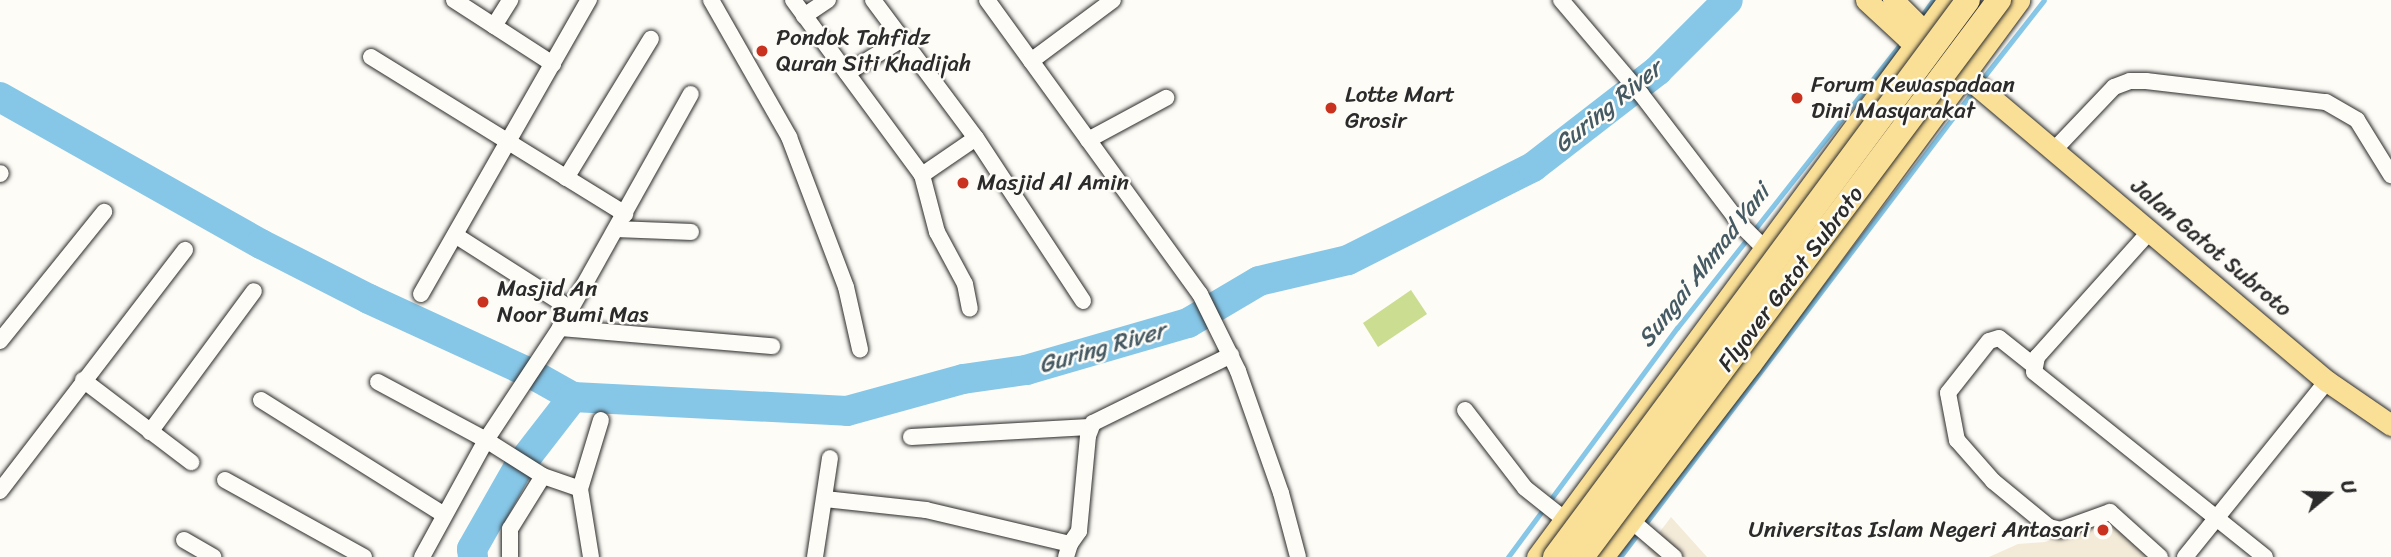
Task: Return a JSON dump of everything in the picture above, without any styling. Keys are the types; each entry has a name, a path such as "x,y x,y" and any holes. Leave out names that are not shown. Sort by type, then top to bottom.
{"highway":[{"name":"Flyover Gatot Subroto","path":"1555,557 1968,0"},
{"name":"Flyover Gatot Subroto","path":"1582,557 1999,0"}],"main road":[{"name":"Jalan Gatot Subroto","path":"1866,0 1908,25 2327,381 2391,425"},
{"path":"1536,557 1759,243 1850,129 1908,25 1948,0"},
{"path":"1976,0 1981,7 1993,10 2009,0"},
{"path":"1603,557 1636,524 1898,166 1973,82 2019,0"},
{"path":"1850,129 1884,113 1897,115 1905,127 1898,166"}],"street":[{"path":"454,0 554,64"},
{"path":"494,26 510,0"},
{"path":"421,294 589,0"},
{"path":"711,0 789,137 846,287 860,349"},
{"path":"793,0 922,175 937,232 965,284 970,309"},
{"path":"804,16 828,0"},
{"path":"873,0 976,138 1083,301"},
{"path":"987,0 1200,295 1231,355 1281,493 1298,557"},
{"path":"1031,61 1113,0"},
{"path":"1561,0 1641,94 1741,225 1759,243"},
{"path":"566,178 651,39"},
{"path":"847,73 902,39"},
{"path":"371,57 625,214"},
{"path":"2054,149 2105,94 2121,83 2146,81 2326,102 2357,120 2391,175"},
{"path":"422,557 486,440 560,328 691,94"},
{"path":"1088,140 1166,98"},
{"path":"922,175 976,138"},
{"path":"0,341 104,212"},
{"path":"617,229 691,232"},
{"path":"2033,365 2037,356 2151,230"},
{"path":"456,234 571,309"},
{"path":"0,491 185,250"},
{"path":"150,432 254,291"},
{"path":"560,328 772,346"},
{"path":"2160,557 2110,512 2060,530 2049,527 1993,481 1957,440 1948,393 1989,341 1999,338 2033,365 2040,378 2265,557"},
{"path":"825,499 926,510 1068,550 1079,531 1090,427 1097,419 1231,355"},
{"path":"83,380 191,462"},
{"path":"2185,557 2327,381"},
{"path":"378,382 486,440 543,475 580,489"},
{"path":"261,400 444,515"},
{"path":"1465,410 1525,488 1564,519"},
{"path":"591,557 580,489 601,420"},
{"path":"911,437 1090,427"},
{"path":"816,557 830,458"},
{"path":"510,557 510,529 543,475"},
{"path":"225,480 364,557"},
{"path":"1636,524 1668,552"},
{"path":"184,540 214,557"}],"shaded area":[{"name":"Universitas Islam Negeri Antasari","path":"1671,517 1707,557 1656,557 1647,549"},
{"name":"Universitas Islam Negeri Antasari","path":"2114,519 2157,557 1989,557 2018,544 2045,542"}],"green space":[{"path":"1411,290 1427,314 1378,347 1363,323"}],"waterway":[{"name":"Guring River","path":"0,97 261,244 369,299 532,374 573,397 847,411 963,379 1026,370 1188,323 1259,281 1348,260 1533,167 1657,71 1728,0"},
{"name":"Sungai Ahmad Yani","path":"1920,18 1933,0"},
{"name":"Sungai Ahmad Yani","path":"1979,83 2044,0"},
{"name":"Sungai Ahmad Yani","path":"1508,557 1677,328 1904,40"},
{"name":"Sungai Ahmad Yani","path":"1620,557 1973,91"},
{"name":"Guring River","path":"473,557 472,549 518,468 573,397"}],"place":[{"name":"Pondok Tahfidz Quran Siti Khadijah","path":"762,51"},
{"name":"Forum Kewaspadaan Dini Masyarakat","path":"1797,98"},
{"name":"Lotte Mart Grosir","path":"1331,108"},
{"name":"Masjid Al Amin","path":"963,183"},
{"name":"Masjid An Noor Bumi Mas","path":"483,302"},
{"name":"Universitas Islam Negeri Antasari","path":"2103,530"}]}
